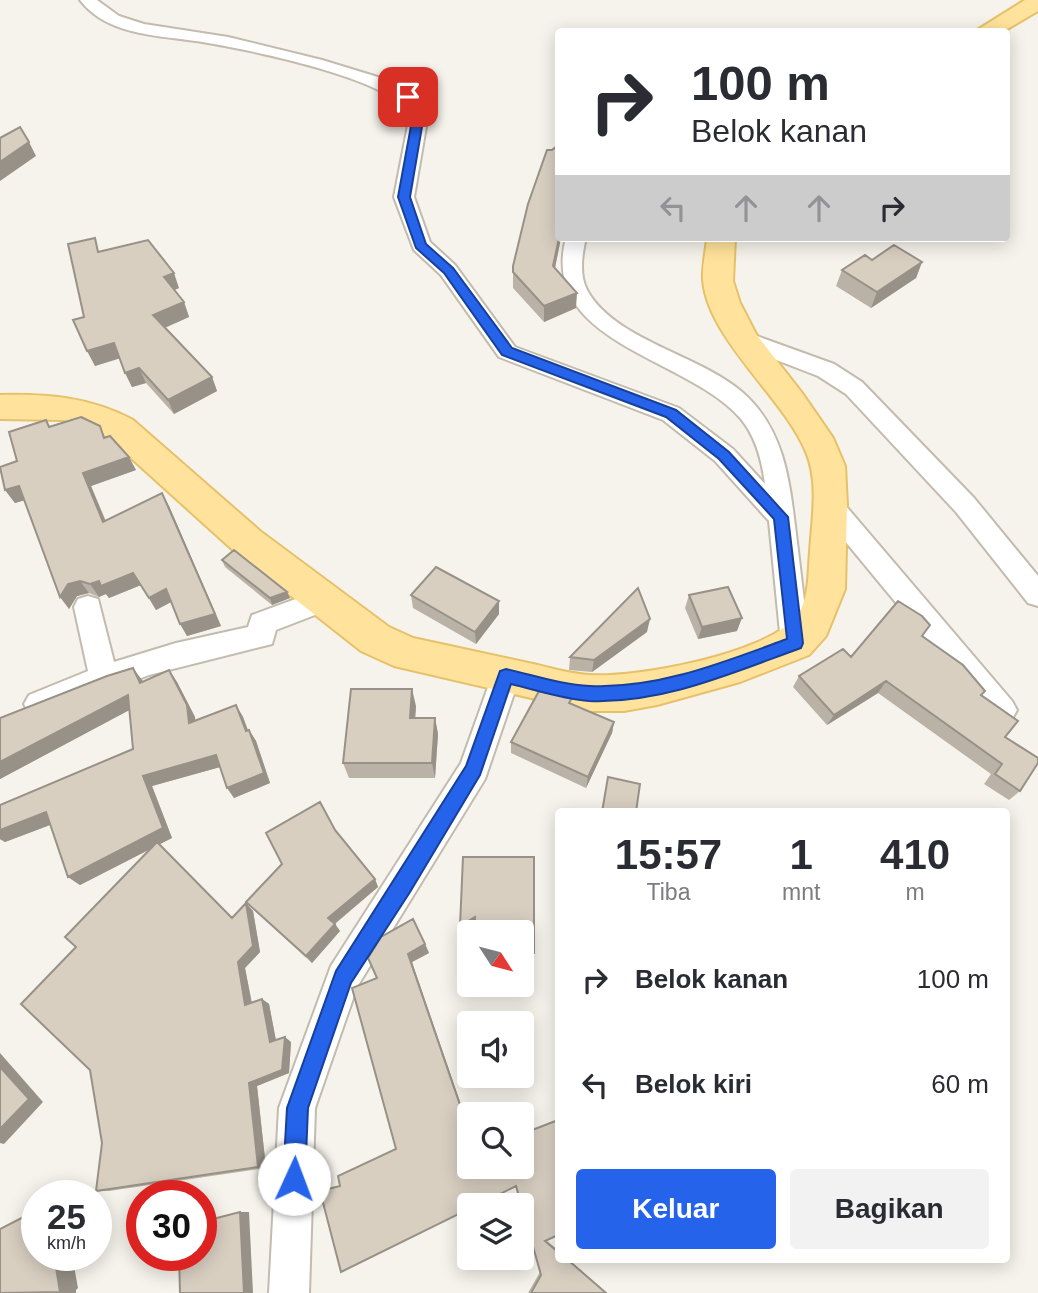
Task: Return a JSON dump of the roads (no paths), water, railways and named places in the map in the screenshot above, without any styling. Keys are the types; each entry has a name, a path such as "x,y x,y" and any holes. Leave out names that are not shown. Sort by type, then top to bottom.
{"main road":[{"path":"992,28 1038,2"},
{"path":"0,407 64,407 100,415 121,429 247,541 323,600 374,639 408,654 587,693 624,693 700,677 795,643 813,625 821,610 826,589 830,505 828,466 821,447 791,401 743,339 718,281 721,242"}],"street":[{"path":"88,0 100,12 126,24 208,38 293,59 369,80 408,97 419,115 404,197 411,222 421,246 449,270 507,352 671,414 724,455 781,517"},
{"path":"576,242 572,275 578,295 597,315 628,336 731,395 747,410 770,449 778,476 795,643"},
{"path":"743,339 826,370 854,388 965,505 1038,595"},
{"path":"830,505 1002,710"},
{"path":"10,717 103,676 196,648 262,636 262,623 323,600"},
{"path":"88,607 103,676"},
{"path":"289,1293 297,1108 329,1017 343,978 404,885 474,769 506,676"}]}
